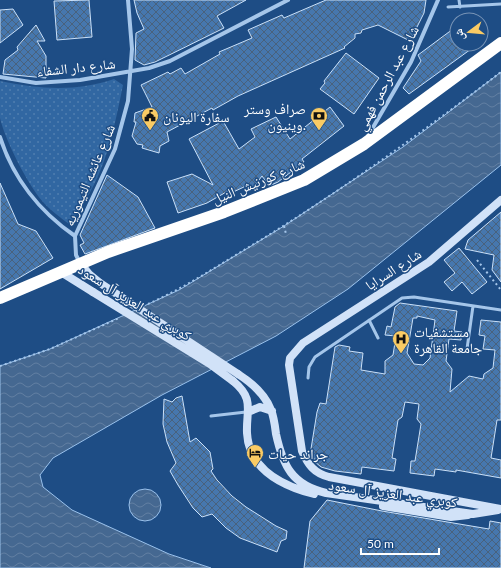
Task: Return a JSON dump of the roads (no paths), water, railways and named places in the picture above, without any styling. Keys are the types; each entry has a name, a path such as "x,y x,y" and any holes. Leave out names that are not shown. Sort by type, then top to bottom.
{"highway":[{"name":"شارع كورنيش النيل","path":"0,298 80,263 134,242 224,212 304,180 364,144 501,43"}],"main road":[{"name":"شارع السرايا","path":"501,200 429,262 303,343 290,358 289,365 302,451 307,463 313,470 329,476 501,509"},
{"name":"كوبري عبد العزيز آل سعود","path":"80,263 89,274 100,283 238,374 258,389 272,411 280,450 287,468 300,482 317,491 473,514"},
{"name":"كوبري عبد العزيز آل سعود","path":"61,272 210,364 233,380 246,396 248,412 247,432 250,449 258,464 270,476 296,489 325,496 451,517 473,514"},
{"path":"248,412 260,407 272,411"},
{"path":"270,476 280,476 287,468"},
{"path":"473,514 501,509"}],"street":[{"name":"شارع عائشه التيموريه","path":"80,263 76,255 75,236 80,222 97,190 120,134 128,101 132,49 128,0"},
{"name":"شارع دار الشفاء","path":"0,77 36,83 80,80 131,72 170,61 288,0"},
{"name":"شارع عبد الرحمن فهمي","path":"364,144 410,62 438,0"},
{"path":"0,137 10,162 22,184 37,204 54,221 75,236"}],"lane":[{"path":"459,0 460,7"},
{"path":"448,8 501,4"},
{"path":"308,378 309,367 315,357 397,301 408,297 501,310"},
{"path":"467,349 472,306"},
{"path":"369,320 378,338"},
{"path":"211,416 248,412"}],"water":[{"path":"501,72 501,165 348,289 276,336 162,395 53,458 40,475 43,487 72,510 169,554 211,568 0,568 0,366 50,349 179,290 284,226 403,147"},
{"path":"145,489 156,494 161,505 156,516 145,521 134,516 129,505 134,494"}],"place":[{"name":"سفارة اليونان","path":"150,131"},
{"name":"صراف وستر وينيون.","path":"319,131"},
{"name":"مستشفيات جامعة القاهرة","path":"401,354"},
{"name":"جراند حيات","path":"255,468"}]}
